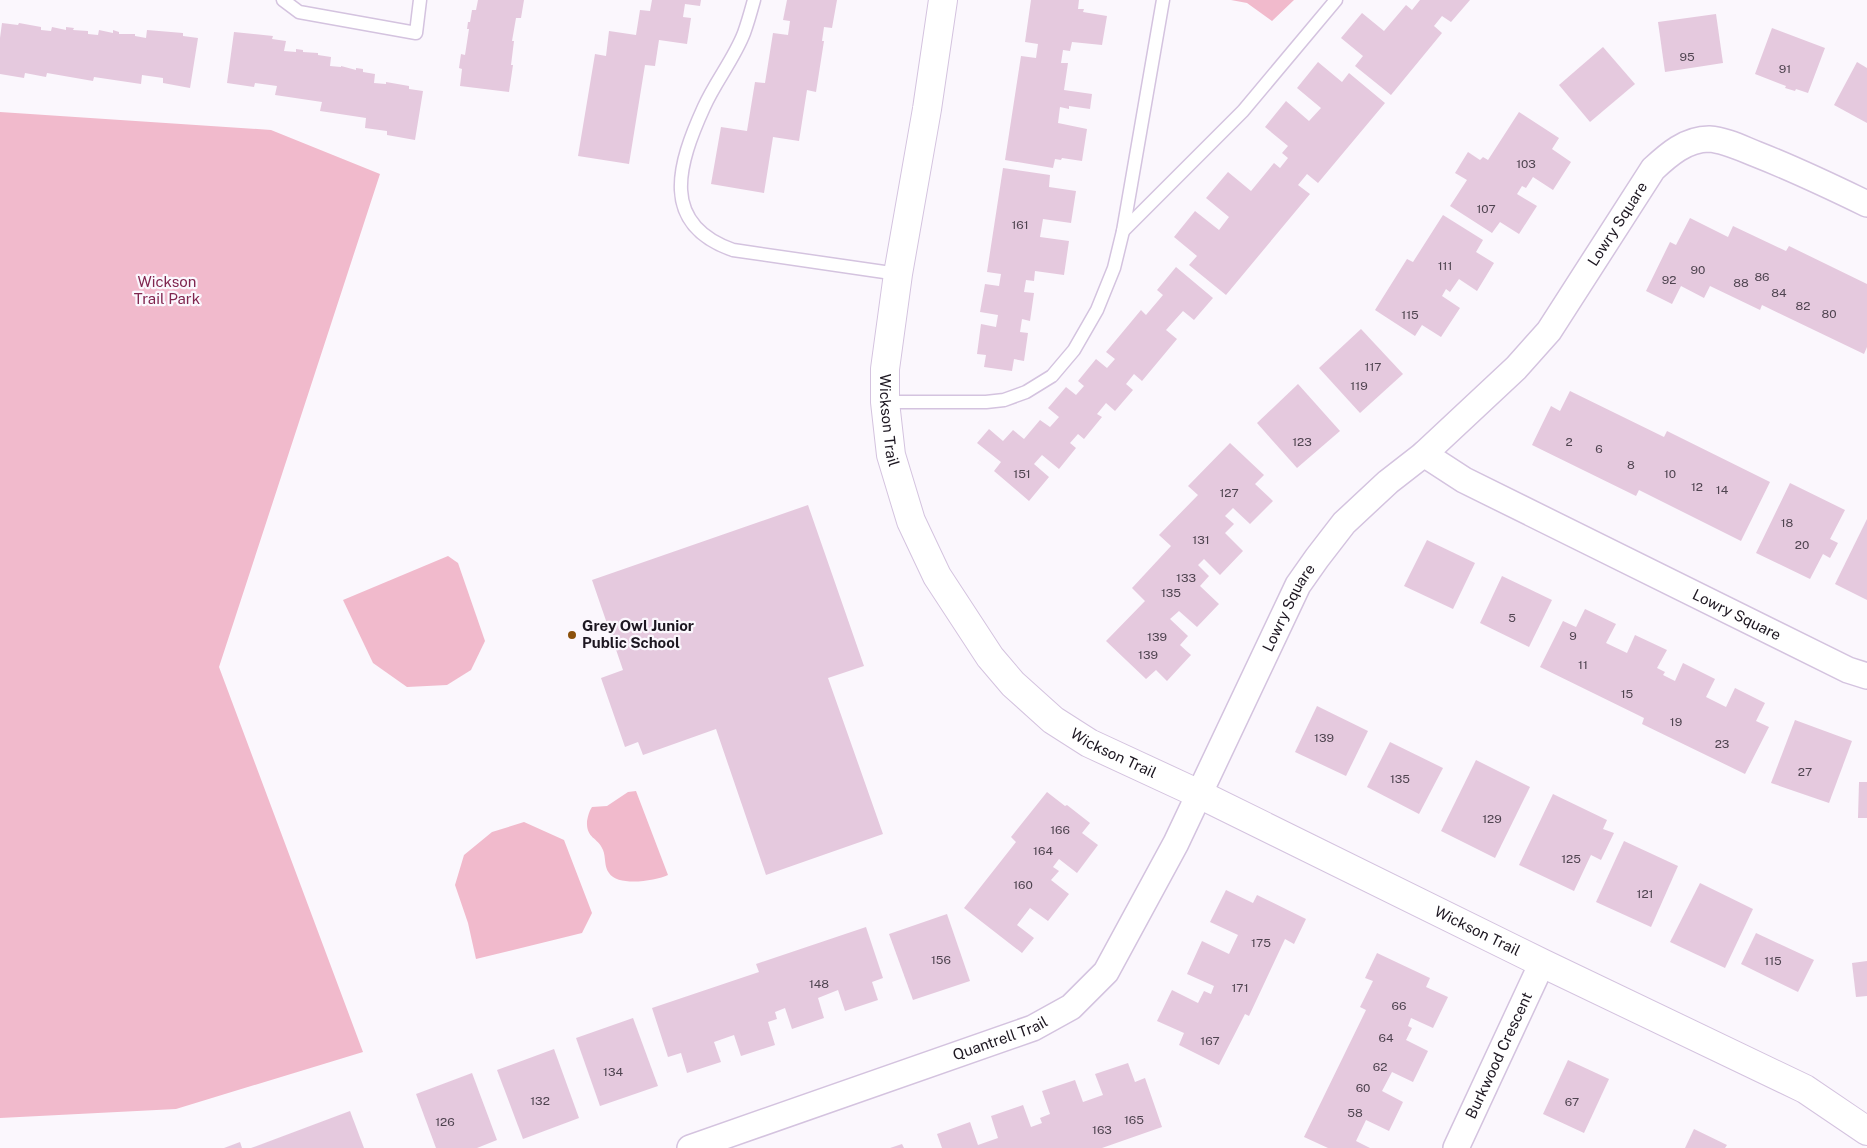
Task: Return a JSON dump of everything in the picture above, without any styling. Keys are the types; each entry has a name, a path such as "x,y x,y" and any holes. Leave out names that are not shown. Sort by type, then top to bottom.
{"street":[{"name":"Wickson Trail","path":"943,0 926,119 898,274 885,369 885,402 891,455 911,521 937,576 990,657 1013,684 1053,720 1089,743 1199,794 1542,963 1805,1089 1866,1128"},
{"name":"Lowry Square","path":"1199,794 1298,585 1317,558 1344,523 1388,482 1424,454 1516,368 1549,331 1653,169 1671,152 1689,143 1708,139 1729,144 1802,173 1867,204"},
{"name":"Lowry Square","path":"1424,454 1464,480 1848,670 1867,676"},
{"name":"Quantrell Trail","path":"690,1148 1033,1028 1071,1007 1106,972 1176,844 1199,794"},
{"name":"Burkwood Crescent","path":"1456,1148 1518,1010 1542,963"}],"lane":[{"path":"283,0 299,12 416,33 420,0"},
{"path":"754,0 744,34 704,107 684,160 679,190 682,203 692,223 708,240 732,250 898,274"},
{"path":"885,402 986,402 1004,400 1026,392 1052,376 1074,350 1097,310 1114,268 1123,231 1163,0"},
{"path":"1123,231 1243,111 1336,0"}],"green space":[{"path":"1231,0 1294,0 1272,21 1247,3"},
{"name":"Wickson Trail Park","path":"0,112 271,130 380,174 219,667 363,1052 176,1109 0,1118"},
{"path":"448,556 458,563 485,641 471,670 447,685 407,687 373,663 343,600"},
{"path":"636,791 668,875 646,881 620,880 609,873 606,868 603,850 590,835 587,827 589,812 592,807 607,806 628,792"},
{"path":"524,822 564,840 592,913 582,933 476,959 468,923 455,885 464,855 492,832"}],"building":[{"path":"478,0 524,0 521,18 516,18 512,41 514,41 511,65 513,65 509,92 460,86 462,69 459,68 461,54 465,55 469,29 467,29 468,22 470,22 472,10 476,10"},
{"path":"652,0 701,0 700,6 685,4 683,17 691,18 687,44 659,40 655,66 645,65 629,164 578,156 595,54 606,56 609,31 636,35 640,10 650,11"},
{"path":"787,0 837,0 832,28 824,27 822,41 824,41 816,92 807,90 799,141 773,137 764,193 711,184 721,127 747,131 755,82 765,83 773,33 788,35 790,21 783,20"},
{"path":"1031,0 1079,0 1078,9 1084,9 1083,12 1107,16 1102,45 1072,42 1070,51 1063,50 1061,63 1068,63 1064,90 1092,94 1090,109 1069,106 1069,109 1060,107 1058,123 1087,129 1082,161 1062,158 1061,160 1055,159 1053,168 1005,160 1021,56 1036,58 1038,44 1025,42"},
{"path":"1420,0 1470,0 1451,22 1442,16 1434,26 1442,33 1391,95 1355,66 1363,56 1341,38 1362,13 1384,31 1406,5 1412,10"},
{"path":"1716,14 1723,63 1665,72 1658,22"},
{"path":"2,23 18,25 19,23 51,31 52,27 66,30 66,27 74,28 73,30 88,31 88,34 98,35 99,30 113,33 113,30 119,32 119,34 135,34 135,36 146,38 147,30 183,33 183,36 198,38 190,88 163,83 163,78 142,75 141,84 94,77 93,81 47,73 46,77 25,73 24,78 0,74"},
{"path":"1772,28 1825,48 1808,93 1785,88 1786,86 1755,74"},
{"path":"234,32 273,36 272,39 286,41 284,51 296,52 296,49 303,50 303,52 318,53 318,55 331,57 330,66 341,66 356,70 356,68 363,69 363,72 375,74 374,83 386,84 386,82 409,86 409,89 423,91 415,140 387,135 387,131 365,128 366,118 320,111 322,102 275,95 277,86 255,83 254,87 227,83"},
{"path":"1603,47 1635,84 1590,122 1559,85"},
{"path":"1318,62 1342,82 1349,73 1385,103 1318,183 1307,174 1298,185 1310,194 1226,295 1189,265 1197,256 1174,237 1195,211 1219,230 1229,217 1206,198 1228,172 1251,191 1274,163 1280,168 1288,158 1282,153 1288,146 1265,127 1286,101 1309,121 1321,108 1297,88"},
{"path":"1857,62 1867,68 1867,123 1834,105"},
{"path":"1519,112 1559,138 1552,149 1571,162 1553,190 1533,177 1526,188 1522,186 1517,194 1537,206 1519,234 1500,222 1492,233 1450,206 1467,180 1455,173 1468,152 1480,160 1483,157 1488,160"},
{"path":"1003,168 1050,175 1049,187 1076,191 1071,223 1043,219 1040,237 1069,241 1064,275 1035,271 1034,281 1026,280 1024,292 1034,293 1030,321 1022,319 1020,332 1028,333 1024,361 1014,359 1012,371 984,367 986,355 977,354 981,324 996,327 998,315 980,312 985,284 999,286 1001,274 987,272"},
{"path":"1443,215 1483,240 1476,252 1494,263 1477,291 1459,279 1450,292 1446,289 1442,296 1460,308 1441,337 1422,325 1415,336 1375,310 1407,259 1413,262"},
{"path":"1690,218 1728,237 1733,226 1786,251 1789,246 1867,284 1867,347 1864,354 1762,305 1760,310 1710,286 1704,298 1681,286 1672,304 1646,291 1670,242 1676,245"},
{"path":"1176,267 1213,298 1194,320 1183,311 1166,330 1177,339 1142,381 1134,374 1126,384 1133,390 1115,411 1106,403 1097,414 1102,417 1084,439 1078,434 1070,443 1076,448 1059,469 1042,455 1034,464 1049,477 1029,501 994,471 1001,462 977,443 989,429 1003,441 1013,430 1024,439 1040,420 1050,427 1059,417 1048,408 1066,387 1076,395 1084,386 1078,381 1096,359 1107,368 1115,359 1106,352 1141,310 1146,315 1163,295 1157,290"},
{"path":"1361,329 1403,374 1360,413 1319,368"},
{"path":"1298,384 1340,431 1297,468 1257,423"},
{"path":"1570,391 1664,437 1667,431 1770,482 1741,541 1639,490 1636,496 1532,445 1551,406 1560,411"},
{"path":"1230,443 1264,475 1255,484 1273,501 1250,524 1233,508 1225,516 1234,524 1225,533 1243,551 1220,575 1204,559 1198,565 1209,576 1200,586 1219,604 1197,627 1179,611 1170,619 1188,636 1180,645 1191,655 1167,681 1156,670 1146,679 1106,641 1145,601 1132,588 1171,546 1159,535 1198,495 1188,486"},
{"path":"1790,483 1845,510 1830,539 1838,543 1830,558 1823,554 1810,579 1756,553"},
{"path":"808,505 864,666 828,678 883,834 766,875 716,729 643,755 638,742 625,747 601,678 623,670 592,580"},
{"path":"1867,519 1867,600 1835,584"},
{"path":"1427,540 1475,563 1453,609 1404,586"},
{"path":"1502,576 1552,600 1529,647 1480,623"},
{"path":"1585,609 1616,624 1606,643 1627,653 1635,635 1667,650 1657,668 1665,672 1663,675 1675,681 1683,663 1715,679 1706,697 1726,707 1735,688 1765,703 1756,721 1769,727 1745,774 1642,724 1644,718 1540,667 1563,621 1576,627"},
{"path":"1317,706 1368,731 1346,776 1295,752"},
{"path":"1795,720 1852,741 1829,803 1771,783"},
{"path":"1390,742 1443,768 1419,814 1367,787"},
{"path":"1476,760 1530,787 1495,858 1441,831"},
{"path":"1859,782 1867,782 1867,818 1858,818"},
{"path":"1047,792 1090,823 1082,833 1098,845 1077,873 1059,859 1053,867 1059,871 1051,880 1069,894 1048,921 1030,908 1017,925 1034,938 1022,953 964,908 1016,842 1011,837"},
{"path":"1553,794 1607,820 1603,829 1614,833 1601,860 1591,855 1574,891 1519,865"},
{"path":"1624,841 1678,866 1651,927 1596,902"},
{"path":"1700,883 1753,909 1725,968 1670,942"},
{"path":"1226,890 1253,903 1257,895 1306,919 1294,944 1285,939 1249,1016 1245,1014 1219,1065 1179,1045 1184,1033 1157,1021 1172,990 1198,1003 1204,991 1211,994 1214,986 1187,974 1202,941 1229,954 1238,935 1210,922"},
{"path":"947,914 970,981 913,1000 889,934"},
{"path":"866,927 883,978 872,982 878,1000 845,1011 838,990 818,998 824,1018 792,1029 785,1008 775,1012 777,1019 768,1022 775,1045 741,1056 734,1035 714,1042 721,1062 687,1073 681,1053 668,1057 652,1008 759,972 756,964"},
{"path":"1756,933 1814,960 1798,992 1741,964"},
{"path":"1377,953 1430,978 1426,987 1448,997 1433,1028 1411,1018 1408,1026 1412,1028 1406,1040 1428,1051 1413,1082 1392,1072 1382,1091 1403,1102 1389,1131 1366,1120 1356,1141 1370,1148 1328,1148 1304,1137 1366,1010 1360,1007 1373,981 1365,978"},
{"path":"1867,961 1867,996 1856,997 1852,963"},
{"path":"633,1018 658,1086 600,1106 576,1038"},
{"path":"554,1049 579,1118 523,1139 497,1070"},
{"path":"1568,1060 1609,1079 1584,1133 1543,1114"},
{"path":"1128,1063 1135,1082 1145,1078 1162,1127 1102,1148 942,1148 937,1134 970,1122 978,1145 998,1138 991,1116 1023,1105 1031,1127 1042,1123 1040,1118 1050,1114 1042,1091 1075,1080 1083,1102 1103,1095 1095,1074"},
{"path":"472,1073 497,1140 477,1148 436,1148 416,1094"},
{"path":"350,1111 364,1148 251,1148"},
{"path":"1694,1129 1727,1145 1725,1148 1685,1148"},
{"path":"240,1142 242,1148 224,1148"},
{"path":"902,1144 904,1148 890,1148"}],"place":[{"name":"Grey Owl Junior Public School","path":"572,635"}]}
